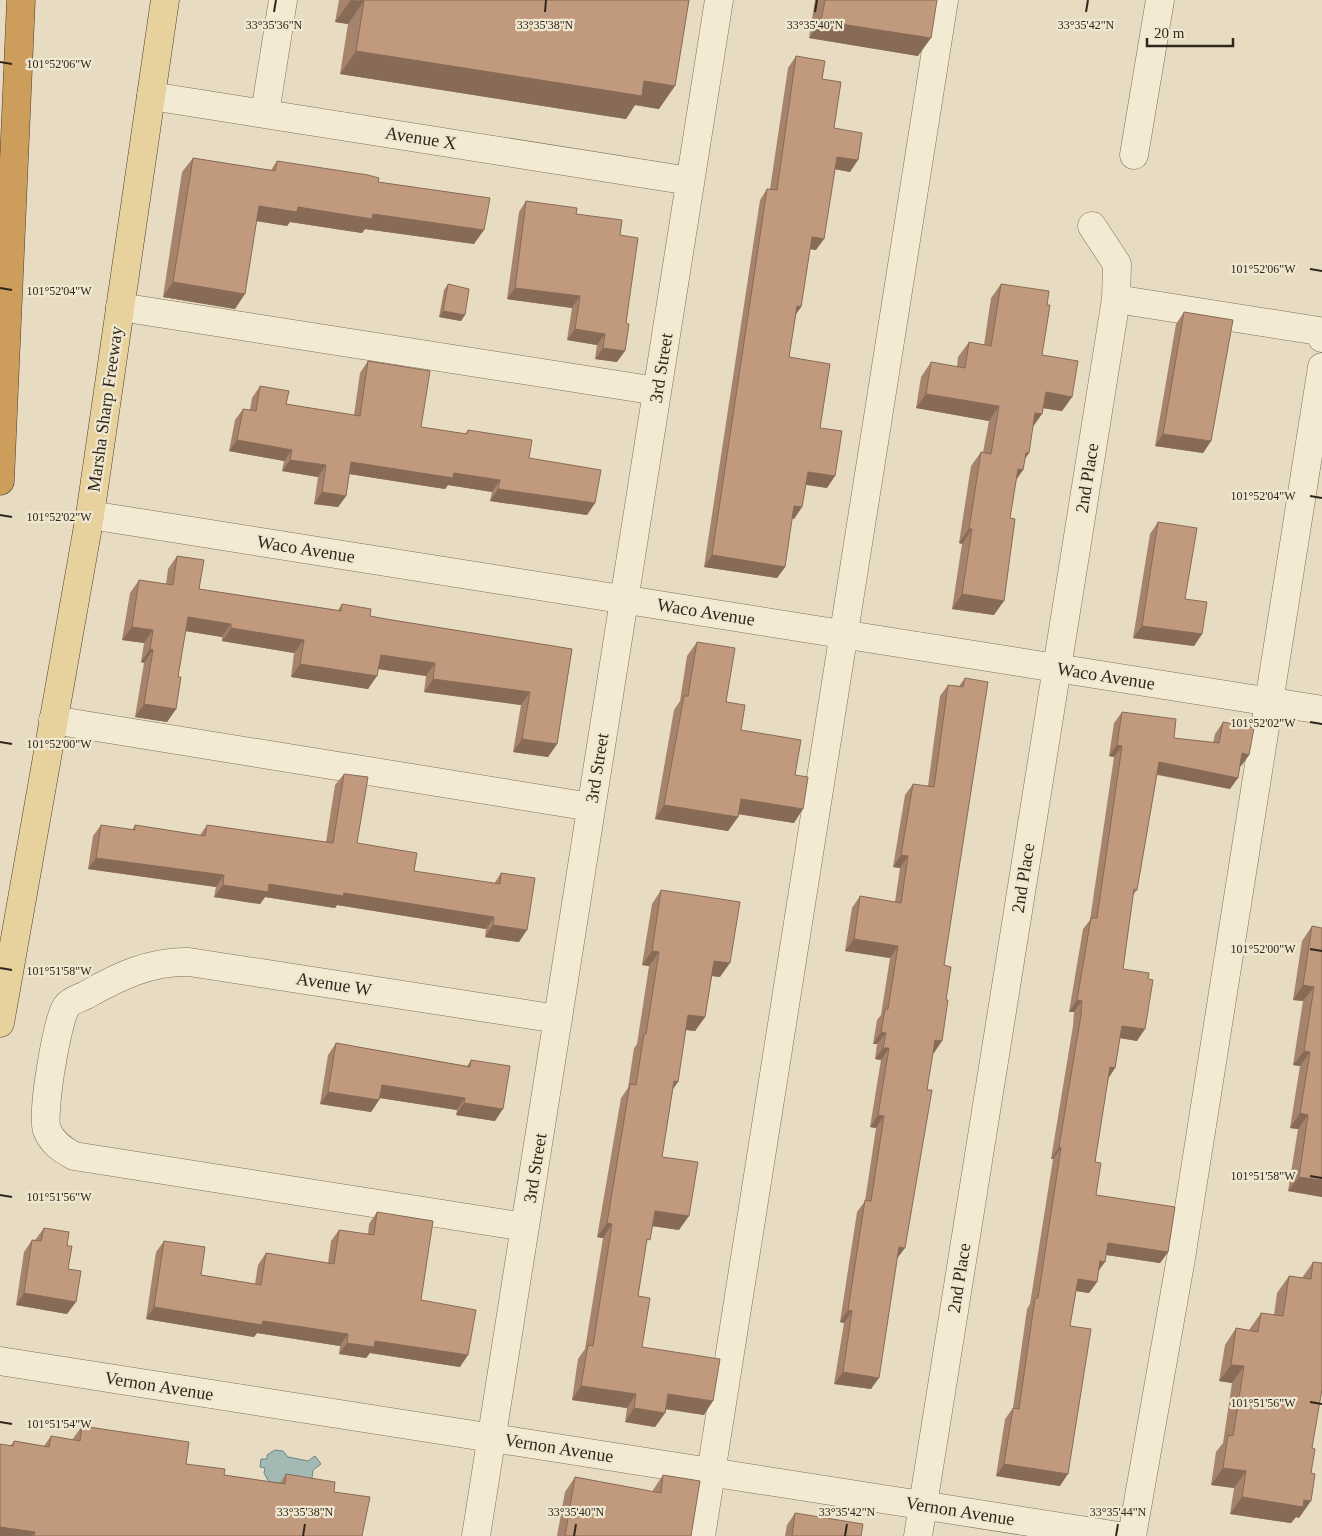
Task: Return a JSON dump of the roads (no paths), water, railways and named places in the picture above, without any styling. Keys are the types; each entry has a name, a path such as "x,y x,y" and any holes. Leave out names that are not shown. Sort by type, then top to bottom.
{"highway":[{"path":"0,131 20,0"},
{"path":"0,481 20,0"}],"main road":[{"name":"Marsha Sharp Freeway","path":"0,1023 90,515 165,0"}],"street":[{"path":"265,113 283,0"},
{"name":"3rd Street","path":"476,1536 719,0"},
{"path":"701,1536 944,0"},
{"path":"1134,155 1160,0"},
{"name":"Avenue X","path":"151,96 690,181"},
{"name":"2nd Place","path":"918,1536 1116,299 1118,264 1092,226"},
{"path":"1116,299 1319,331 1322,338"},
{"path":"120,307 657,391"},
{"path":"1132,1536 1181,1258 1322,367"},
{"name":"Waco Avenue","path":"90,515 1322,710"},
{"path":"53,720 591,807"},
{"name":"Avenue W","path":"525,1227 74,1156 54,1142 47,1130 45,1116 59,1024 67,1005 112,980 149,965 170,961 190,962 558,1019"},
{"name":"Vernon Avenue","path":"0,1361 1119,1536"}],"water":[{"path":"275,1450 283,1451 288,1457 308,1461 315,1456 321,1464 313,1470 311,1486 269,1482 264,1473 265,1468 260,1467 261,1459 267,1459 267,1455"}]}
